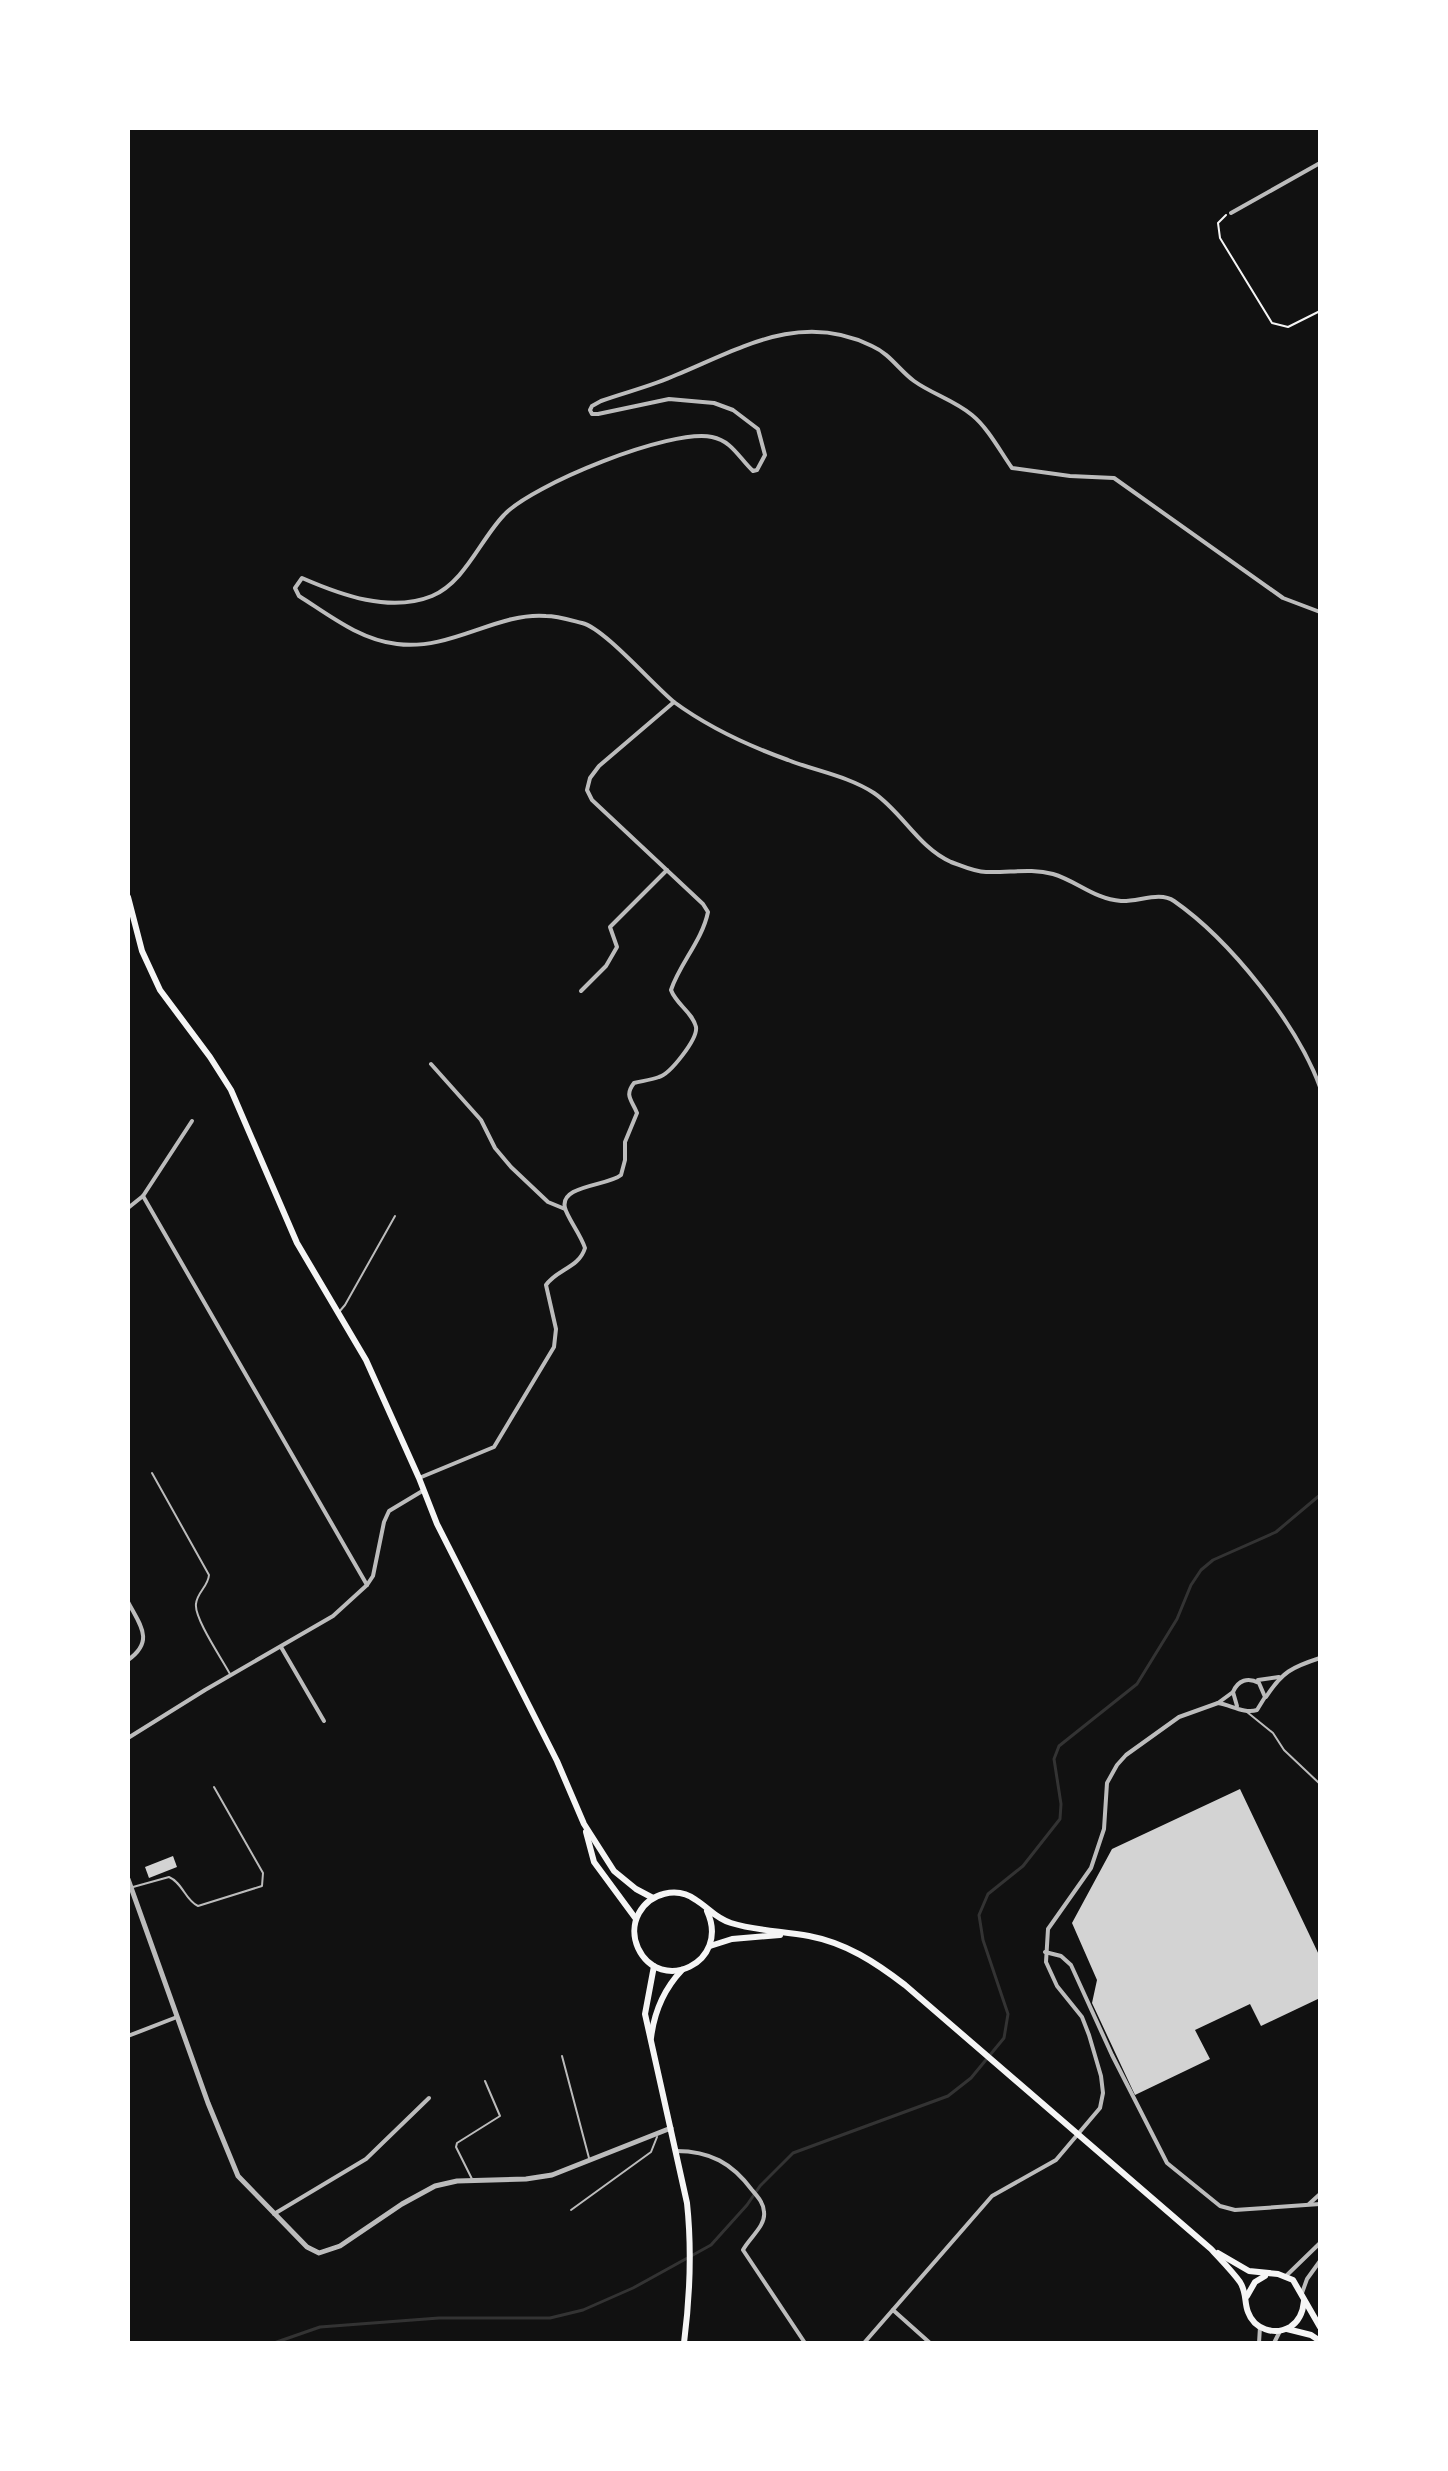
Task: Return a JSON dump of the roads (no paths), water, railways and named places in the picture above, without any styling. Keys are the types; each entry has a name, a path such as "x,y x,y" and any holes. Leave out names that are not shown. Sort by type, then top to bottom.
{"main road":[{"path":"128,897 142,951 160,990 231,1090 297,1243 366,1360 437,1524 557,1761 584,1824 594,1862 636,1919"},
{"path":"584,1824 614,1871 653,1898"},
{"path":"707,1911 713,1928 710,1946 698,1962 682,1970 654,1966 637,1945 636,1919 640,1910 661,1894 678,1892 695,1898 707,1911 737,1925 808,1935 846,1947 881,1966 1211,2249 1240,2282 1247,2296 1247,2310 1260,2327 1311,2335 1320,2341"},
{"path":"710,1946 732,1939 808,1935"},
{"path":"654,1966 645,2014 687,2203 690,2234 690,2281 684,2343"},
{"path":"650,2046 654,2017 668,1988 682,1970"},
{"path":"1211,2249 1249,2271 1286,2276 1296,2282 1320,2327"},
{"path":"1247,2296 1255,2282 1269,2274"},
{"path":"1283,2330 1301,2315 1303,2297"}],"street":[{"path":"1231,213 1320,163"},
{"path":"1320,612 1283,598 1114,478 1012,468 973,415 913,380 897,362 874,346 842,335 820,333 779,333 673,377 601,401 590,410 592,414 598,414 669,399 714,403 733,410 758,429 765,455 757,470 753,471 731,445 711,437 665,441 558,481 521,500 505,513 457,576 433,596 393,604 374,602 302,578 295,588 299,596 350,628 377,640 397,644 419,645 454,640 519,618 544,615 587,623 674,702 732,736 875,794 925,844 947,860 983,872 1041,871 1057,875 1085,891 1120,901 1170,898 1203,925 1239,962 1302,1044 1320,1087"},
{"path":"419,1478 494,1447 554,1347 556,1329 546,1285 578,1261 585,1248 580,1232 565,1209 565,1199 572,1191 609,1182 621,1175 625,1142 637,1113 628,1096 629,1090 634,1083 668,1072 695,1034 696,1026 674,999 671,990 705,926 708,912 592,800 587,790 590,778 599,766 674,702"},
{"path":"581,991 606,966 617,947 610,927 667,870"},
{"path":"431,1064 481,1120 495,1148 511,1167 548,1202 565,1209"},
{"path":"128,1208 143,1196 192,1121"},
{"path":"143,1196 367,1585"},
{"path":"128,1738 333,1616 373,1576 389,1511 424,1490"},
{"path":"128,1602 144,1634 143,1645 128,1660"},
{"path":"281,1647 324,1721"},
{"path":"864,2343 992,2196 1056,2160 1100,2108 1103,2093 1101,2076 1082,2017 1050,1974 1045,1952 1048,1929 1091,1868 1104,1829 1107,1783 1112,1772 1126,1755 1179,1717 1218,1703 1244,1680 1279,1677 1299,1665 1320,1658"},
{"path":"1218,1703 1237,1706 1247,1712 1261,1707 1279,1677"},
{"path":"1255,1680 1263,1687 1265,1697"},
{"path":"1233,1692 1237,1706"},
{"path":"128,1879 208,2103 238,2176 307,2247 319,2253 340,2246 402,2204 435,2186 472,2180 552,2175 671,2128"},
{"path":"1045,1952 1061,1956 1071,1965 1167,2163 1220,2206 1235,2210 1320,2204"},
{"path":"128,2036 177,2017"},
{"path":"274,2214 366,2159 429,2098"},
{"path":"676,2151 698,2151 723,2160 743,2177 760,2201 763,2220 743,2250 805,2343"},
{"path":"1307,2206 1320,2194"},
{"path":"1286,2276 1320,2243"},
{"path":"1303,2297 1307,2279 1320,2261"},
{"path":"893,2310 930,2343"},
{"path":"1259,2343 1260,2327"},
{"path":"1274,2343 1283,2330"}],"lane":[{"path":"338,1313 395,1216"},
{"path":"152,1473 209,1575 208,1583 197,1597 195,1609 230,1675"},
{"path":"1247,1712 1273,1733 1284,1750 1320,1784"},
{"path":"131,1888 169,1877 178,1882 198,1906 262,1886 263,1873 214,1787"},
{"path":"562,2056 590,2160"},
{"path":"472,2180 457,2143 500,2116 485,2081"},
{"path":"571,2210 651,2152 659,2132"}],"waterway":[{"path":"274,2343 320,2327 439,2318 550,2318 583,2310 633,2288 711,2245 760,2186 793,2153 948,2096 971,2078 1004,2038 1008,2014 983,1940 979,1915 988,1894 1023,1866 1060,1819 1061,1804 1054,1759 1059,1746 1137,1684 1177,1619 1201,1570 1213,1560 1276,1532 1320,1495"}]}
